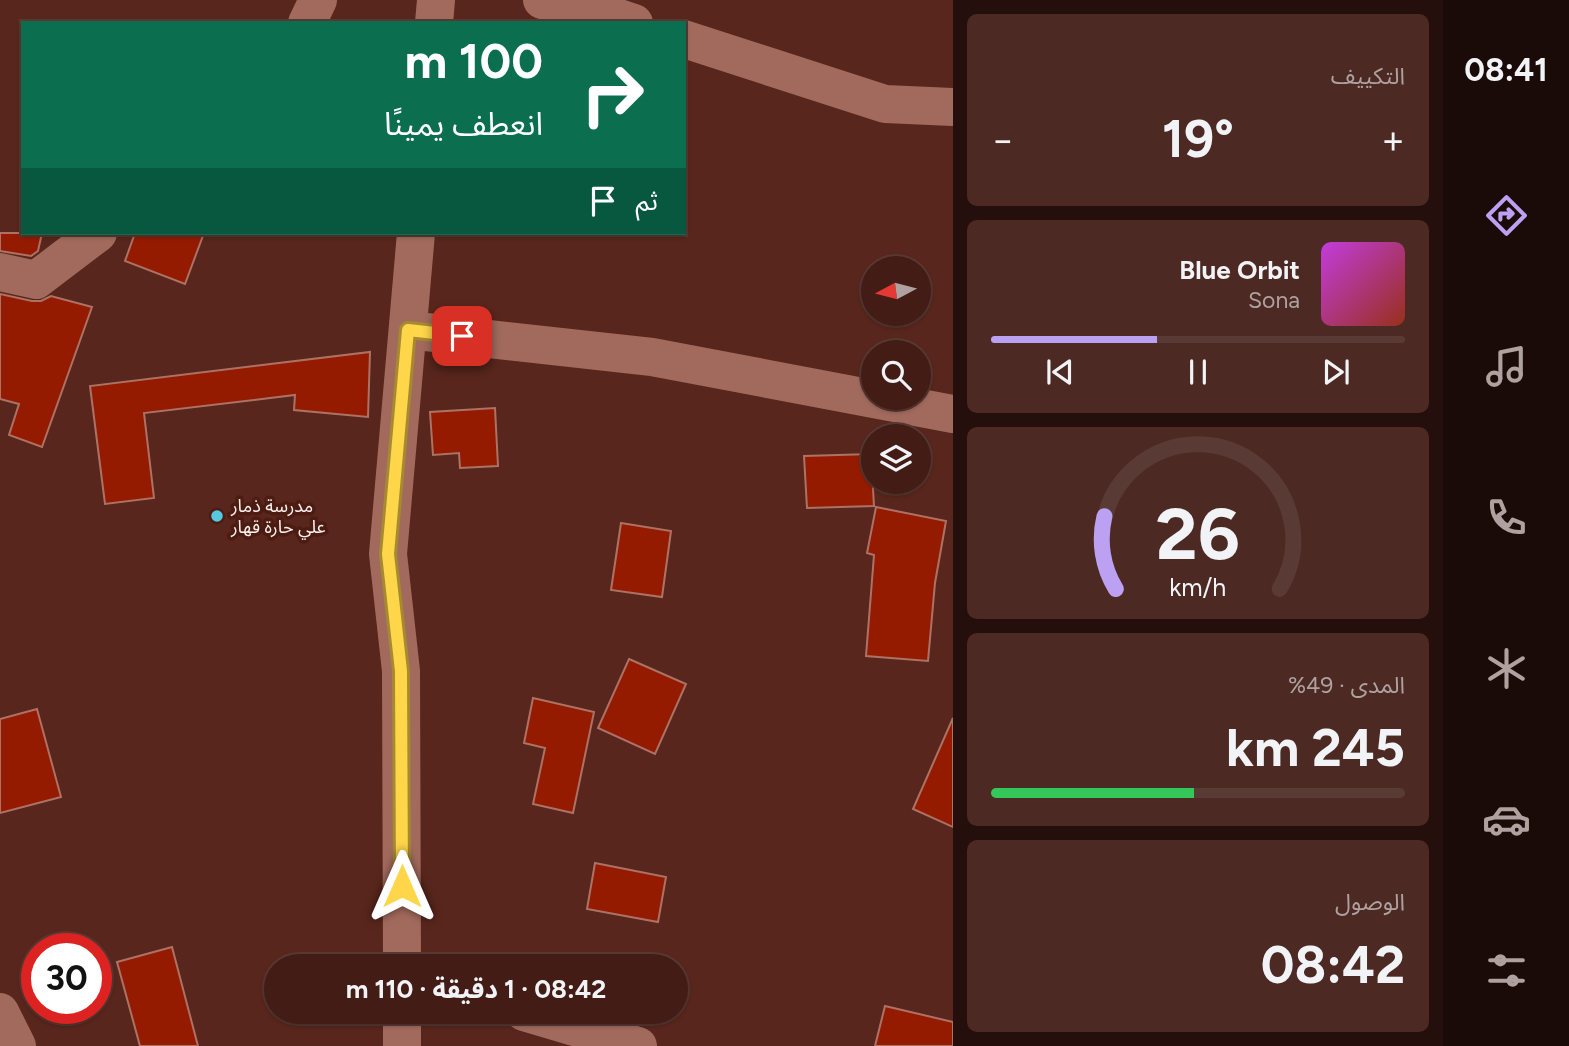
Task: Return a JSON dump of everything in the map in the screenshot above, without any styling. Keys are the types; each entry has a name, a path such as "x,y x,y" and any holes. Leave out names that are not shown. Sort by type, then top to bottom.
{"street":[{"path":"308,21 318,0"},
{"path":"434,21 436,0"},
{"path":"542,0 598,11 628,21"},
{"path":"686,40 886,104 953,107"},
{"path":"0,272 36,280 95,235"},
{"path":"402,954 401,671 388,554 416,235"},
{"path":"408,330 652,357 953,414"},
{"path":"0,1012 17,1046"},
{"path":"402,1024 402,1046"},
{"path":"564,1024 638,1046"}],"building":[{"path":"0,233 42,235 38,251 31,256 0,251"},
{"path":"134,235 203,235 185,284 125,261"},
{"path":"0,294 32,301 41,301 51,296 92,307 42,447 9,435 19,404 0,399"},
{"path":"370,352 368,417 294,410 295,395 144,413 154,498 105,504 90,386"},
{"path":"495,408 498,466 460,468 459,453 433,455 430,412"},
{"path":"861,454 861,494 873,494 874,506 807,508 804,456"},
{"path":"876,507 946,521 935,583 928,661 866,656 874,555 867,553"},
{"path":"621,523 671,531 662,597 611,590"},
{"path":"629,659 686,684 655,754 598,728"},
{"path":"533,698 594,712 573,813 533,804 545,748 524,743"},
{"path":"37,709 61,797 0,813 0,719"},
{"path":"953,718 953,827 913,809"},
{"path":"595,863 666,877 658,922 587,909"},
{"path":"172,947 198,1046 140,1046 117,962"},
{"path":"885,1006 953,1022 953,1046 875,1046"}],"place":[{"name":"مدرسة ذمار علي حارة قهار","path":"217,516"}],"route":[{"path":"402,886 401,671 388,554 408,330 462,336"}]}
